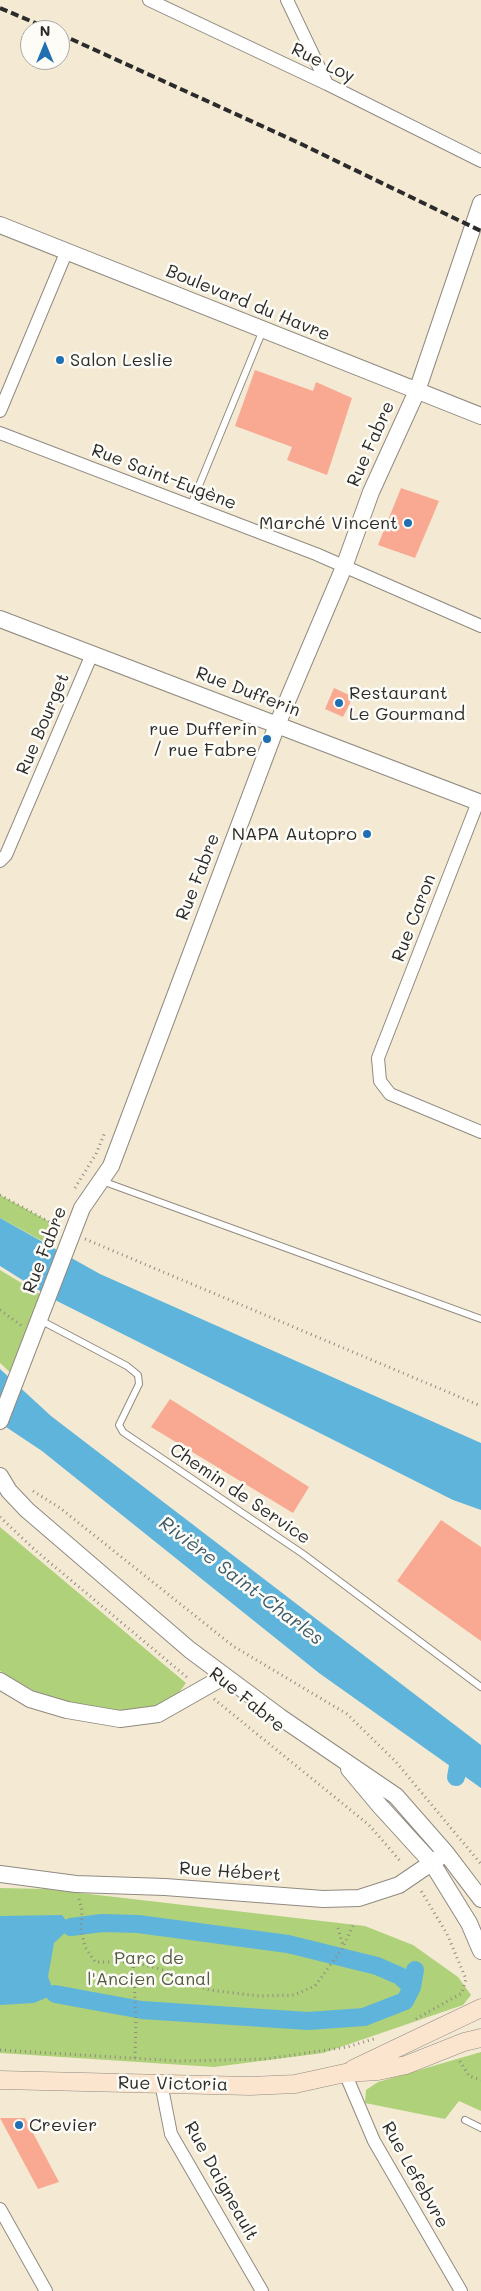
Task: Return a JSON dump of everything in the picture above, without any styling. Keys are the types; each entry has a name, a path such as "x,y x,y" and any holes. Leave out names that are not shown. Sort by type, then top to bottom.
{"main road":[{"name":"Rue Victoria","path":"345,2073 481,2008"},
{"name":"Rue Victoria","path":"0,2080 250,2086 295,2084 345,2073 378,2071 406,2064 464,2042 481,2038"}],"street":[{"name":"Rue Loy","path":"149,0 327,84 481,161"},
{"path":"287,0 327,84"},
{"name":"Rue Fabre","path":"0,1421 82,1208 111,1166 277,725 344,568 371,492 417,391 481,203"},
{"name":"Boulevard du Havre","path":"0,225 66,253 481,416"},
{"path":"0,411 66,253"},
{"name":"Rue Saint-Eugène","path":"0,433 191,505 481,626"},
{"name":"Rue Dufferin","path":"0,619 480,803"},
{"name":"Rue Bourget","path":"0,861 6,855 92,654"},
{"name":"Rue Caron","path":"480,803 378,1058 380,1081 390,1094 481,1132"},
{"name":"Rue Fabre","path":"0,1476 9,1491 27,1510 190,1650 343,1761 380,1806 439,1858 481,1899"},
{"path":"0,1681 30,1699 67,1710 120,1719 158,1714 225,1676"},
{"name":"Rue Fabre","path":"439,1858 481,1951"},
{"name":"Rue Hébert","path":"0,1874 76,1884 165,1887 323,1899 359,1898 399,1885 439,1858"},
{"name":"Rue Lefebvre","path":"345,2073 374,2141 460,2291"},
{"name":"Rue Daigneault","path":"161,2083 171,2134 262,2291"},
{"path":"0,2209 46,2291"}],"lane":[{"path":"191,505 263,330"},
{"path":"101,1181 481,1319"},
{"name":"Chemin de Service","path":"40,1320 127,1366 138,1375 139,1384 119,1425 123,1432 303,1554 481,1687"},
{"path":"465,2120 481,2128"}],"path":[{"path":"0,1195 70,1241 481,1406"},
{"path":"0,1310 34,1336"},
{"path":"26,1487 60,1508 233,1646 347,1714 396,1762 481,1864"},
{"name":"Rue Fabre","path":"0,1517 36,1551 369,1825 412,1876 447,1934 466,1979 462,1993 410,2022"},
{"path":"82,1910 81,1930 85,1947 95,1962 133,1962 167,1971 209,1990 259,1996 294,1995 315,1986 342,1948 354,1924"},
{"path":"338,1928 342,1948"},
{"path":"133,1962 136,2018 135,2058"},
{"path":"0,2050 179,2061 266,2059 347,2047 380,2037"}],"green space":[{"path":"0,1195 52,1223 44,1242 0,1218"},
{"path":"0,1270 43,1296 13,1375 0,1363"},
{"path":"0,1527 186,1683 175,1698 141,1711 101,1711 43,1696 0,1671"},
{"name":"Parc de l'Ancien Canal","path":"0,1888 46,1889 365,1926 413,1945 458,1977 471,1995 463,2005 323,2053 214,2067 0,2053"},
{"path":"481,2052 481,2111 459,2101 445,2119 365,2103 366,2090 378,2082"}],"water":[{"path":"0,1218 100,1274 481,1443 481,1510 453,1500 53,1299 0,1266"},
{"name":"Rivière Saint-Charles","path":"0,1369 51,1416 481,1745 481,1788 319,1673 42,1451 0,1423"},
{"path":"62,1915 71,1927 54,1943 48,1977 55,1994 34,2003 0,2005 0,1916"}],"building":[{"path":"255,370 313,391 316,382 352,398 327,475 287,460 292,447 235,426"},
{"name":"Marché Vincent","path":"401,488 439,501 415,558 378,545"},
{"name":"Restaurant Le Gourmand","path":"334,688 353,697 343,717 325,709"},
{"path":"170,1399 309,1487 293,1513 151,1427"},
{"path":"441,1520 481,1547 481,1641 397,1581"},
{"path":"0,2118 25,2118 59,2182 38,2189"}],"waterway":[{"path":"456,1777 461,1749"},
{"path":"71,1927 102,1923 138,1924 288,1944 377,1966 400,1976 412,1987"},
{"path":"55,1994 142,2010 308,2021 364,2017 405,2001 412,1987 415,1970"}],"railway":[{"path":"0,8 28,20"},
{"path":"70,39 297,142 481,231"}],"place":[{"name":"Salon Leslie","path":"60,360"},
{"name":"Marché Vincent","path":"408,523"},
{"name":"Restaurant Le Gourmand","path":"339,703"},
{"name":"rue Dufferin / rue Fabre","path":"267,739"},
{"name":"NAPA Autopro","path":"367,834"},
{"name":"Crevier","path":"19,2125"}]}
